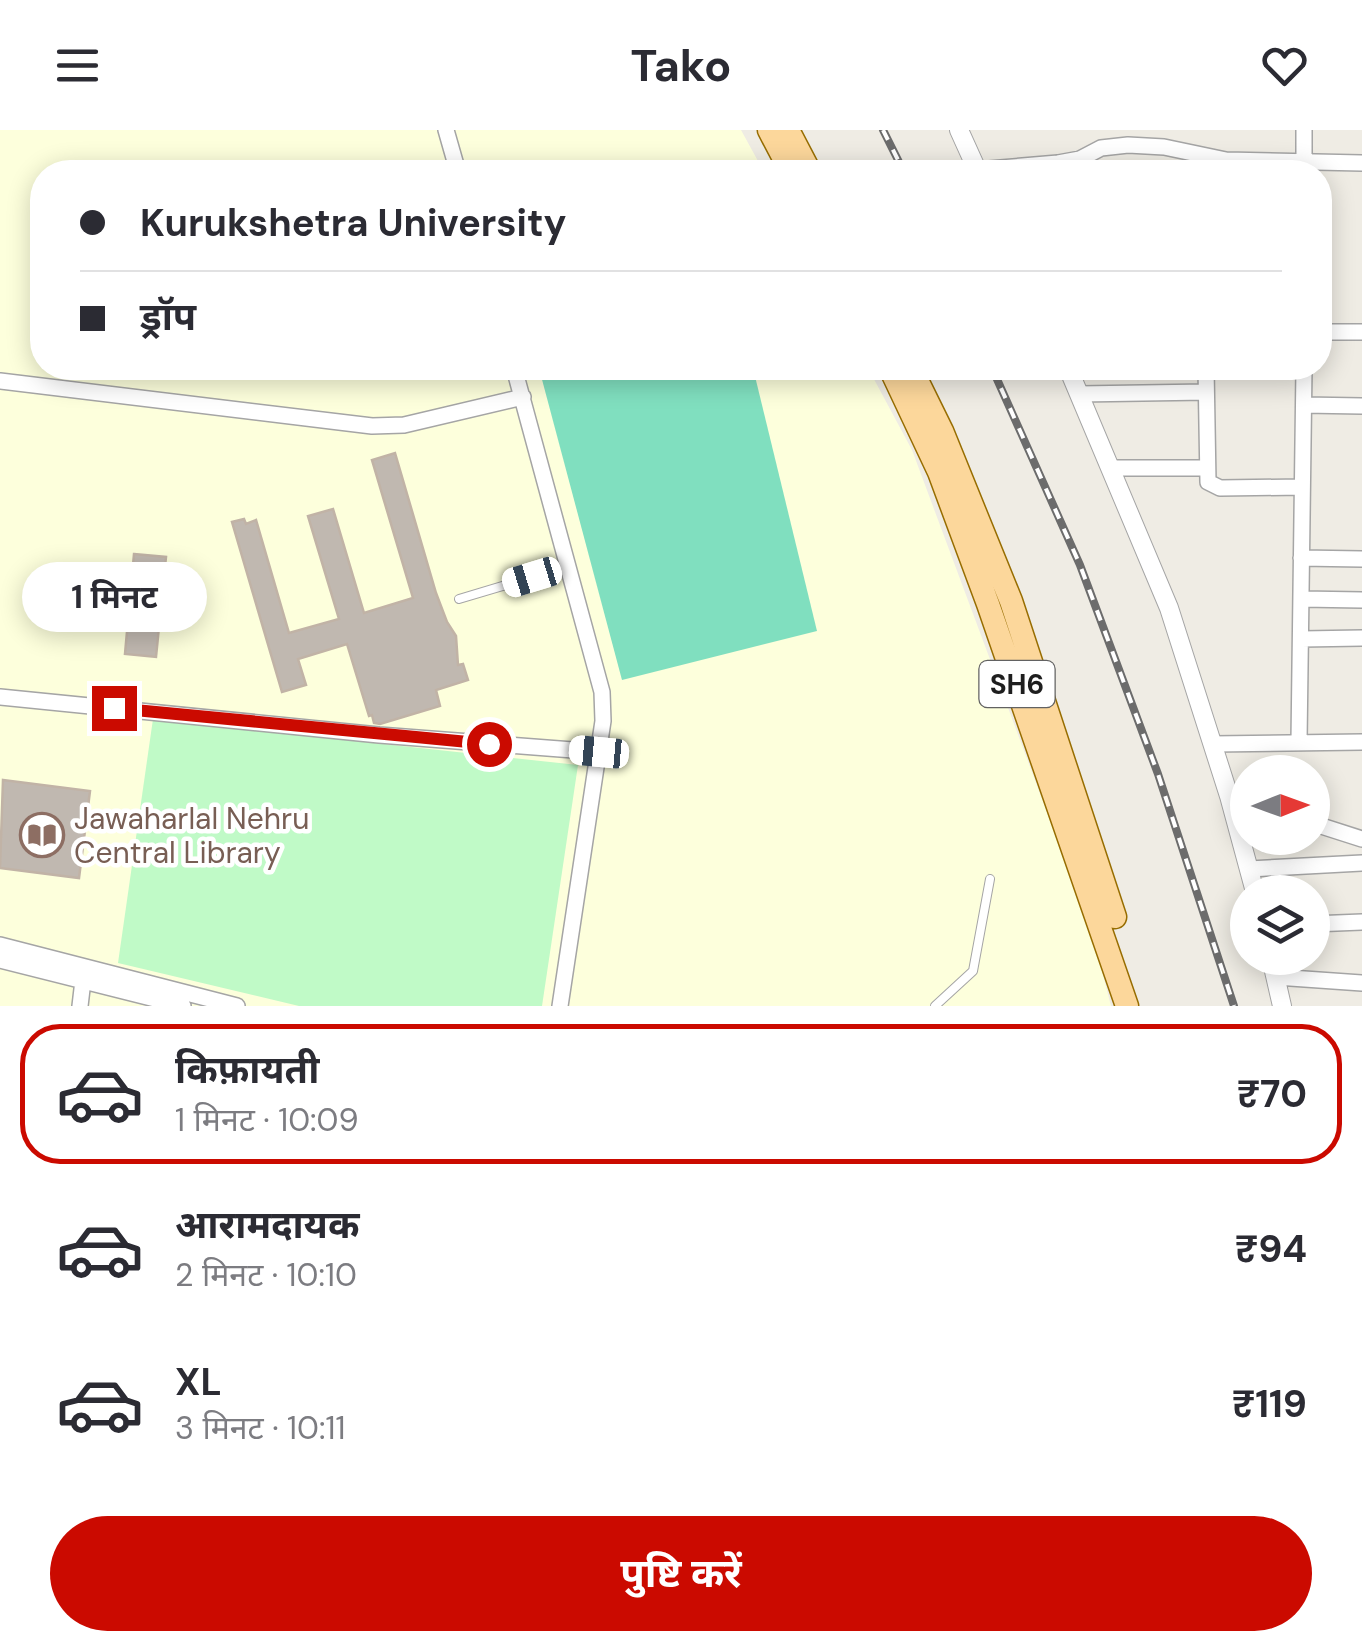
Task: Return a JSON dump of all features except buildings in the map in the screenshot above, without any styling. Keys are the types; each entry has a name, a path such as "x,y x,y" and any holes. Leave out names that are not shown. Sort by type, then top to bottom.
{"main road":[{"path":"769,130 785,160"},
{"path":"788,130 804,160"},
{"name":"SH6","path":"896,380 939,472 988,604 1127,1006"},
{"name":"SH6","path":"916,380 942,431 1011,601 1142,1006"}],"street":[{"path":"446,130 455,160"},
{"path":"958,130 973,160"},
{"path":"1304,130 1304,160"},
{"path":"1087,160 1101,148 1128,145 1164,147 1226,160"},
{"path":"1332,165 1362,163"},
{"path":"1332,332 1362,332"},
{"path":"518,380 602,692 599,752 560,1006"},
{"path":"1074,380 1169,608 1213,744 1230,781"},
{"path":"1206,380 1208,482 1220,488 1302,487"},
{"path":"1299,741 1304,380"},
{"path":"0,381 372,426 404,425 523,397"},
{"path":"1080,394 1206,392"},
{"path":"1304,405 1362,406"},
{"path":"1111,468 1207,468"},
{"path":"1301,558 1362,559"},
{"path":"1302,600 1362,600"},
{"path":"1302,639 1362,638"},
{"path":"0,697 379,735 599,752"},
{"path":"1213,744 1362,742"},
{"path":"1330,829 1362,839"},
{"path":"1247,855 1250,875"},
{"path":"1249,870 1362,864"},
{"path":"1330,923 1362,922"},
{"path":"0,945 183,1006"},
{"path":"0,960 237,1006"},
{"path":"80,1006 84,974"},
{"path":"1275,975 1282,1006"},
{"path":"1276,978 1362,982"}],"lane":[{"path":"459,599 569,566"},
{"path":"935,1006 973,971 990,879"}],"shaded area":[{"path":"0,130 741,130 757,160 30,160 30,380 874,380 912,450 1093,936 1111,1006 0,1006"}],"green space":[{"path":"542,380 756,380 817,631 622,680"},
{"path":"153,719 578,765 542,1006 299,1006 118,963"}],"railway":[{"path":"883,130 898,160"},
{"path":"997,380 1080,565 1158,774 1234,1006"}],"place":[{"name":"Jawaharlal Nehru Central Library","path":"42,835"}],"route":[{"path":"114,708 489,744"}]}
